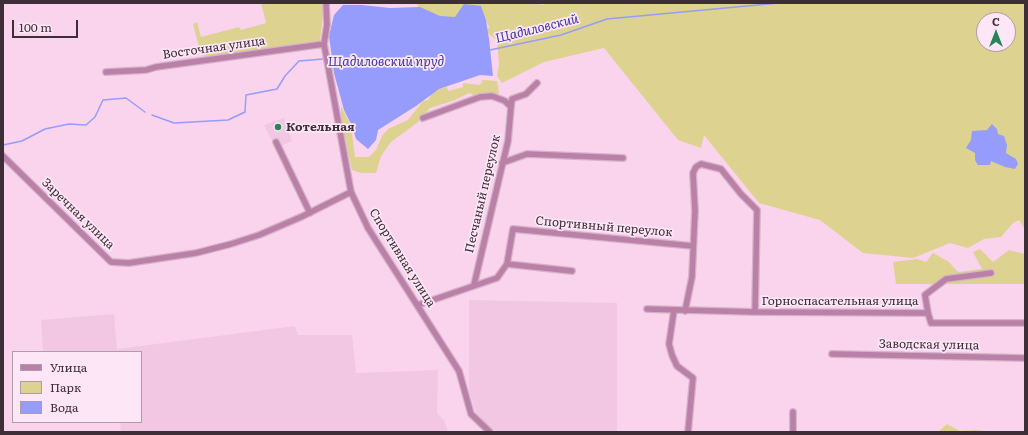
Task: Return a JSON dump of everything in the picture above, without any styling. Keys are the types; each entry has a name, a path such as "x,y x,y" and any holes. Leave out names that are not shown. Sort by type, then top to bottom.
{"street":[{"name":"Спортивная улица","path":"326,3 327,25 324,44 351,192 368,228 418,305 458,371 471,414 475,420 490,432"},
{"name":"Восточная улица","path":"106,72 146,70 324,44"},
{"path":"511,107 512,99 526,94 536,83"},
{"path":"423,118 480,97 492,96 505,101 511,107"},
{"name":"Песчаный переулок","path":"474,284 508,141 511,107"},
{"path":"276,142 310,213"},
{"path":"502,163 527,154 623,158"},
{"name":"Заречная улица","path":"3,156 111,262 129,263 196,253 259,235 310,213 351,192"},
{"path":"685,311 692,277 696,211 693,173 696,167 701,164 721,169 741,194 757,210 755,312"},
{"name":"Спортивный переулок","path":"507,264 513,230 693,246"},
{"path":"418,305 474,284 497,278 507,264 572,271"},
{"path":"928,312 925,295 946,279 991,273"},
{"name":"Горноспасательная улица","path":"647,309 755,312 928,312 931,323 1025,323"},
{"path":"674,310 669,344 672,356 677,366 693,378 688,432"},
{"name":"Заводская улица","path":"832,354 1025,358"},
{"path":"793,412 793,432"}],"shaded area":[{"path":"284,118 292,141 276,148 264,125"},
{"path":"469,300 617,303 617,432 497,432 478,419 469,391"},
{"path":"114,314 117,349 295,326 298,335 352,335 356,373 438,370 437,413 444,420 447,432 121,432 120,423 142,423 142,351 43,351 41,320"}],"green space":[{"path":"261,3 322,3 323,14 320,41 208,57 201,55 193,24 197,22 201,37 239,27 241,30 266,23"},
{"path":"418,3 468,3 469,5 470,3 534,3 543,5 545,3 1025,3 1025,237 1024,228 1019,220 1013,223 1001,237 984,239 968,248 950,243 913,258 863,253 820,220 759,203 704,135 701,148 678,140 604,48 544,62 502,83 497,76 499,64 497,40 486,32 489,27 484,15 463,19 423,16 417,4"},
{"path":"483,80 497,81 499,93 494,97 478,97 469,93 455,100 430,108 418,122 391,142 381,156 376,173 361,173 352,170 341,123 341,106 351,126 355,157 369,157 376,150 382,136 388,129 408,120 423,101 428,100 431,94 439,89 447,87 448,91 463,87 463,83 480,85"},
{"path":"980,249 993,262 1009,250 1025,254 1025,284 896,284 893,262 917,259 926,262 933,253 949,262 958,272 982,269 973,252"},
{"path":"947,424 960,431 976,430 994,432 938,432"}],"water":[{"name":"Щадиловский пруд","path":"464,4 481,6 486,20 493,76 480,75 439,89 416,106 378,130 376,140 368,149 356,139 352,126 344,110 334,73 329,36 334,15 343,5 362,5 390,8 420,7 440,16 455,17"},
{"path":"992,124 997,129 998,134 1004,136 1007,145 1006,153 1016,159 1018,164 1015,169 1005,167 991,161 990,165 978,165 975,160 975,153 966,148 971,140 972,131 987,130"}],"waterway":[{"name":"Щадиловский","path":"490,50 561,35 607,19 779,3"},
{"name":"Щадиловский","path":"152,115 174,123 228,120 245,112 246,95 277,89 285,76 299,61 323,59"},
{"name":"Щадиловский","path":"3,145 22,141 45,129 69,124 86,125 95,117 103,100 126,98 145,112"}],"place":[{"name":"Котельная","path":"278,127"}]}
